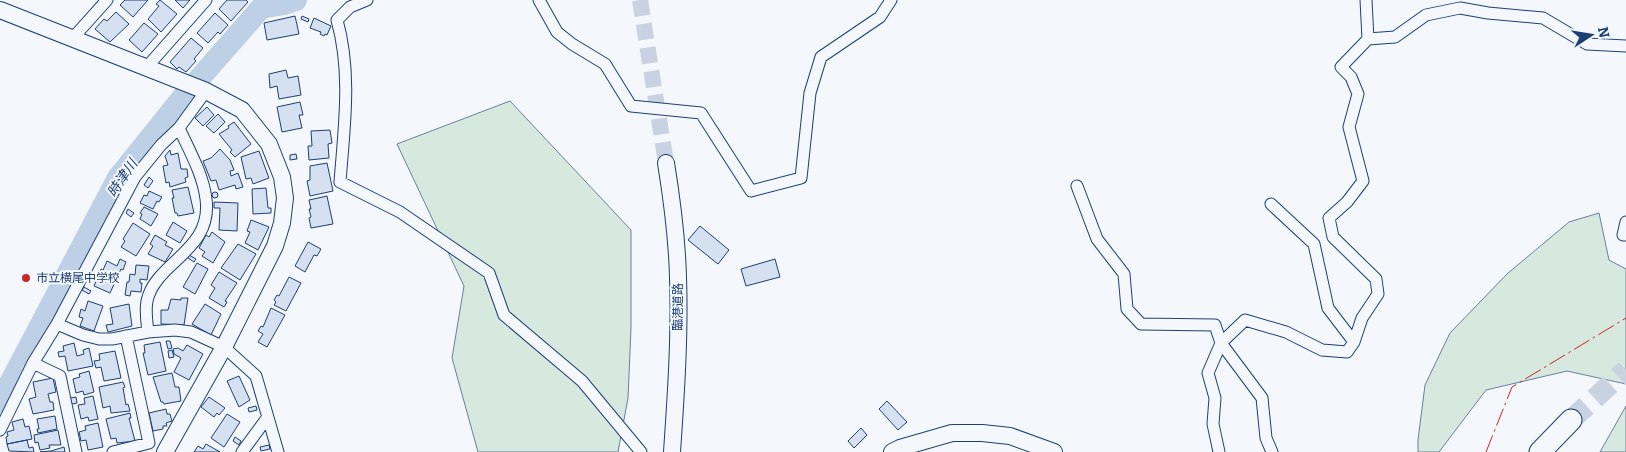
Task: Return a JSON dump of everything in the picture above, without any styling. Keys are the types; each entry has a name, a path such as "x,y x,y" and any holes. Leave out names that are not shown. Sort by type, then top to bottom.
{"highway":[{"path":"1540,452 1571,420"}],"street":[{"path":"72,39 107,0"},
{"path":"146,68 206,0"},
{"path":"367,0 350,8 337,20 343,40 346,100 340,182 400,212 489,273 504,315 582,381 641,452"},
{"path":"539,0 557,32 572,44 605,64 631,106 701,113 751,190 801,178 810,93 821,58 880,16 891,0"},
{"path":"1366,0 1368,39"},
{"path":"1219,452 1213,424 1215,398 1208,372 1221,343 1245,320 1286,332 1322,350 1347,352 1354,342 1362,318 1378,294 1376,279 1334,237 1329,218 1348,202 1362,181 1349,127 1358,94 1351,77 1341,67 1368,39 1395,37 1426,15 1460,8 1488,13 1542,18 1587,44 1626,46"},
{"path":"0,10 206,91 242,110 269,144 282,176 285,198 282,223 274,246 224,347 165,452"},
{"path":"0,430 33,363 135,177 161,145 179,128 206,91"},
{"path":"148,332 147,301 155,282 185,253 197,238 204,222 206,201 202,180 179,128"},
{"name":"臨港道路","path":"666,163 672,199 678,276 677,367 672,452"},
{"path":"1077,186 1096,239 1124,274 1127,309 1141,324 1215,325 1221,343 1262,398 1266,438 1272,452"},
{"path":"1271,204 1314,244 1328,308 1354,342"},
{"path":"1626,222 1623,235 1626,235"},
{"path":"56,324 99,339 148,332 175,330 191,332 224,347 256,376 278,452"},
{"path":"112,452 149,443 126,336"},
{"path":"33,363 60,376 76,452"},
{"path":"242,452 267,418"},
{"path":"892,452 900,448 952,434 982,433 1010,436 1054,452"}],"shaded area":[{"path":"510,101 631,230 631,328 628,398 618,452 478,452 452,358 464,286 397,144"},
{"path":"1599,213 1609,260 1626,269 1626,384 1567,371 1486,390 1439,452 1418,452 1425,385 1450,333 1507,274 1569,222"},
{"path":"1626,406 1626,452 1600,452"}],"building":[{"path":"125,0 148,0 133,17 120,5"},
{"path":"160,0 177,14 161,32 148,19 159,6 156,4"},
{"path":"175,0 190,0 183,8"},
{"path":"227,0 246,0 248,2 231,21 219,9"},
{"path":"116,12 129,24 110,42 95,29 104,19 107,21"},
{"path":"215,13 228,25 208,43 197,33"},
{"path":"295,16 299,34 267,40 264,23"},
{"path":"302,16 309,19 308,22 301,19"},
{"path":"314,18 331,26 327,35 325,34 324,36 320,34 321,32 310,28"},
{"path":"144,23 158,34 142,52 129,40"},
{"path":"191,38 203,48 194,59 196,61 186,72 179,67 177,69 170,62"},
{"path":"286,70 288,78 298,76 301,95 279,99 277,86 270,88 269,74"},
{"path":"300,102 303,115 299,115 302,128 282,132 277,107"},
{"path":"207,107 214,115 203,126 195,118"},
{"path":"218,114 225,122 214,133 206,126"},
{"path":"234,122 251,144 235,157 230,152 232,150 219,134 229,128 228,126"},
{"path":"330,130 332,143 328,144 329,158 309,160 308,146 312,146 311,131"},
{"path":"220,149 230,160 234,170 230,171 231,176 238,173 243,187 236,189 235,185 219,190 216,180 211,181 203,161 211,158"},
{"path":"170,150 171,155 178,153 181,169 187,169 188,177 185,178 186,182 170,187 169,182 166,183 163,166 168,165 165,156"},
{"path":"259,151 269,178 253,184 251,178 246,179 241,157"},
{"path":"296,154 297,159 290,160 290,155"},
{"path":"327,163 333,191 310,196 307,181 310,180 310,166"},
{"path":"149,177 153,181 148,188 144,185"},
{"path":"188,187 194,213 178,216 175,213 172,190"},
{"path":"266,188 268,208 271,208 271,213 253,214 252,189"},
{"path":"149,191 162,197 159,202 157,201 153,209 140,203 144,195 147,196"},
{"path":"215,192 218,195 215,198 212,195"},
{"path":"327,196 333,224 311,228 309,200"},
{"path":"214,202 238,203 237,231 219,230 220,208 214,208"},
{"path":"144,207 158,214 151,226 140,219 142,214 140,213"},
{"path":"128,209 134,213 131,217 126,213"},
{"path":"251,220 269,227 258,250 245,243 250,232 247,231"},
{"path":"173,222 187,231 180,243 166,235"},
{"path":"133,223 150,234 136,256 121,247 125,241 123,239"},
{"path":"700,226 729,250 718,264 688,240"},
{"path":"212,232 225,242 213,263 202,256 205,252 199,248 206,235 209,237"},
{"path":"155,235 167,242 165,245 173,249 165,262 148,254 153,246 150,244"},
{"path":"308,242 321,249 317,256 314,255 305,272 295,266"},
{"path":"238,244 256,254 240,280 221,268"},
{"path":"189,255 196,259 194,262 188,258"},
{"path":"120,259 126,262 110,293 94,286 101,269 103,270 107,261 117,266"},
{"path":"775,259 780,277 746,286 741,269"},
{"path":"197,263 208,269 195,294 183,287"},
{"path":"136,265 149,266 147,280 140,279 140,283 142,283 141,292 131,291 130,296 125,295 127,282 129,282 130,274 135,275"},
{"path":"219,272 237,283 225,301 227,302 224,307 209,298 215,288 211,285"},
{"path":"289,277 301,283 286,311 274,305 276,302 274,300 277,295 279,296"},
{"path":"84,287 91,291 89,294 82,290"},
{"path":"181,298 188,298 184,325 161,324 161,310 168,310 171,299 181,300"},
{"path":"88,301 103,306 94,331 80,326 83,318 79,317 81,309 85,311"},
{"path":"129,304 132,326 108,332 106,325 113,324 110,308"},
{"path":"205,304 221,314 211,335 192,324"},
{"path":"271,308 285,315 267,347 258,342 263,334 258,331 261,326 263,327"},
{"path":"166,341 170,341 172,348 168,349"},
{"path":"160,342 166,371 148,375 143,353 145,353 144,345"},
{"path":"74,343 77,356 84,354 83,350 89,348 93,366 68,371 65,356 59,357 58,352 64,351 63,346"},
{"path":"187,345 203,354 189,380 174,372 181,358 174,354 173,349 178,348 183,351"},
{"path":"172,350 174,357 169,358 168,351"},
{"path":"115,351 121,378 104,381 101,367 96,368 94,361 100,360 99,354"},
{"path":"89,371 94,392 84,395 83,391 76,393 73,379 80,377 79,374"},
{"path":"172,373 175,387 179,387 181,401 164,404 161,402 153,377"},
{"path":"239,376 250,400 239,407 227,381"},
{"path":"53,378 56,392 48,394 50,402 53,402 54,410 33,414 29,399 36,397 33,382"},
{"path":"123,382 126,405 128,404 130,411 111,413 110,406 103,408 99,387"},
{"path":"93,396 98,419 89,421 88,417 81,419 78,405 85,404 84,398"},
{"path":"76,397 77,403 72,404 70,398"},
{"path":"209,397 225,408 219,415 217,413 214,417 201,407"},
{"path":"887,401 907,422 898,430 879,409"},
{"path":"256,406 257,410 249,412 248,408"},
{"path":"166,409 172,421 166,423 167,426 163,426 163,429 153,431 149,413"},
{"path":"130,413 131,418 129,418 135,441 117,443 116,438 111,439 106,419"},
{"path":"227,414 240,422 224,447 211,438"},
{"path":"55,416 57,429 38,433 37,419"},
{"path":"23,419 25,427 29,426 32,439 7,444 7,432 14,430 12,422"},
{"path":"98,423 103,447 88,450 86,440 81,441 79,432 86,430 85,426"},
{"path":"861,428 867,435 854,448 848,441"},
{"path":"58,430 61,445 49,445 50,448 40,450 38,442 35,443 34,435"},
{"path":"235,437 241,441 239,445 233,441"},
{"path":"27,440 29,448 33,447 34,452 9,451 7,444"},
{"path":"206,444 220,452 194,452 198,446 203,449"},
{"path":"269,445 270,449 261,451 260,447"},
{"path":"64,447 65,452 40,452 51,451"}],"waterway":[{"name":"時津川","path":"0,402 118,178 183,97 261,8 296,0"}],"tunnel":[{"path":"640,0 666,163"},
{"path":"1571,420 1626,370"}],"power":[{"path":"1486,452 1512,387 1626,318"}],"place":[{"name":"市立横尾中学校","path":"26,278"}]}
